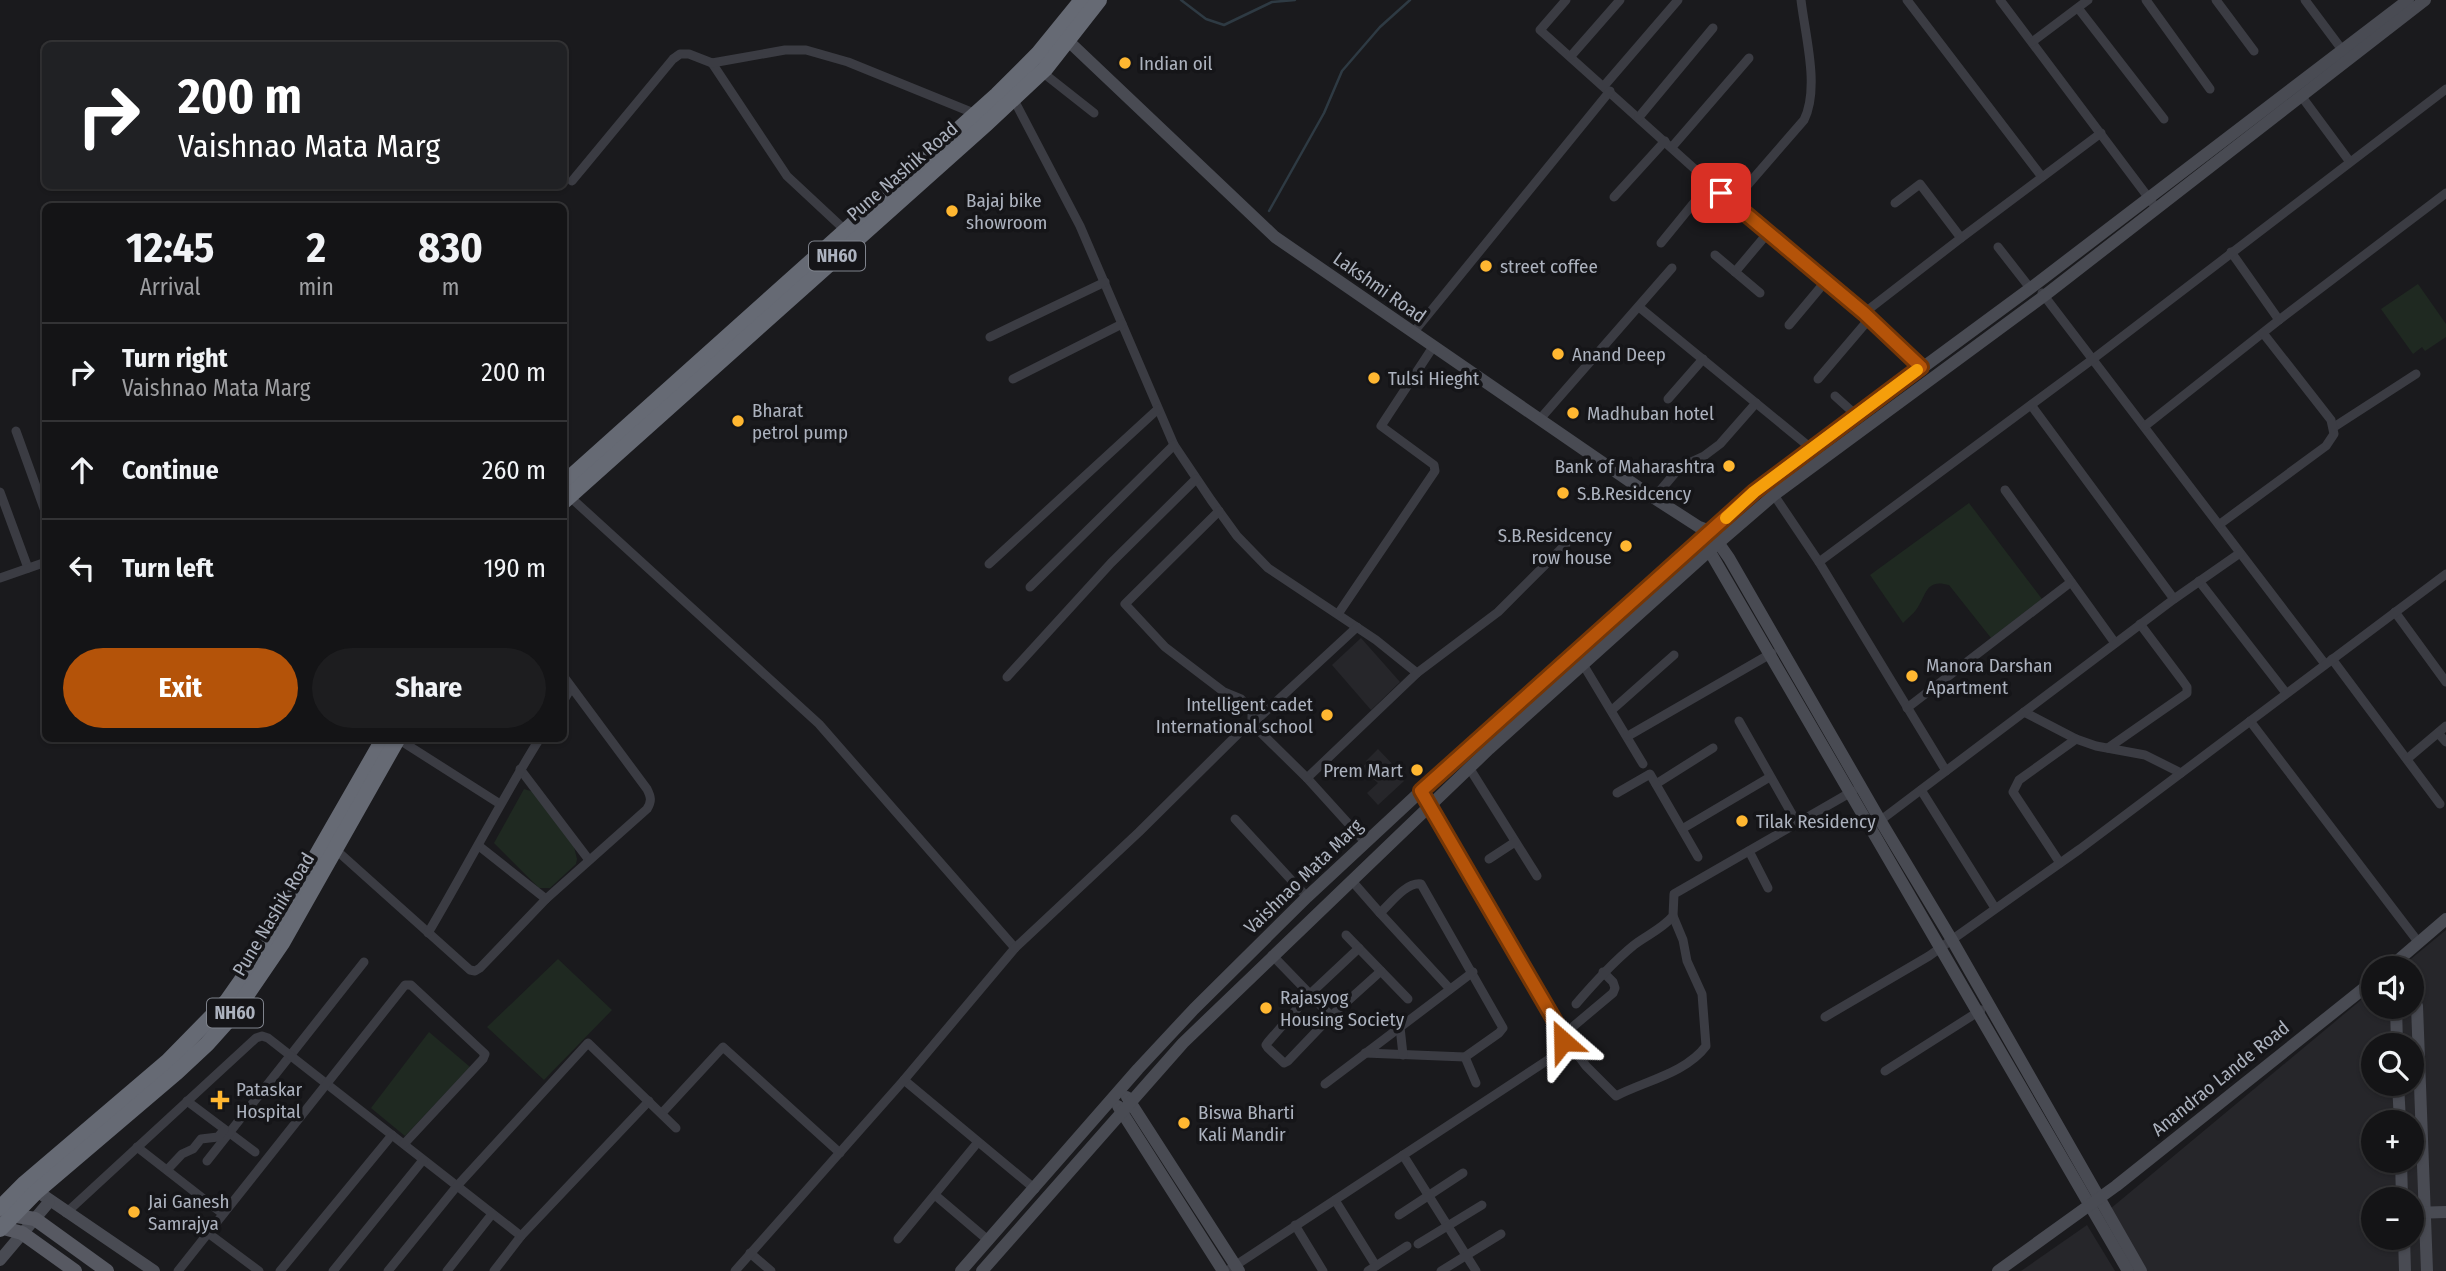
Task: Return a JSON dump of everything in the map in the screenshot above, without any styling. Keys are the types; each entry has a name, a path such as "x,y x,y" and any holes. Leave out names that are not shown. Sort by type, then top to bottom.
{"highway":[{"name":"Pune Nashik Road","path":"567,491 1042,72 1082,0"},
{"name":"Pune Nashik Road","path":"567,491 846,230 1064,36 1099,0"},
{"name":"Pune Nashik Road","path":"37,1192 227,1001 260,954 382,742"},
{"name":"Pune Nashik Road","path":"3,1220 177,1072 233,1015 264,972 396,742"}],"main road":[{"path":"2346,55 2408,0"},
{"path":"2346,55 2426,0"},
{"name":"Lakshmi Road","path":"1064,36 1275,237 1704,533 1776,651 1875,824"},
{"name":"Vaishnao Mata Marg","path":"982,1271 1182,1043 1430,804 1714,547 1774,495 2044,296 2302,97 2346,55"},
{"name":"Vaishnao Mata Marg","path":"961,1271 1121,1087 1194,1009 1365,842 1704,533 1754,492 2033,286 2148,197 2346,55"},
{"path":"1875,824 1952,940 1989,1004 2094,1201 2127,1271"},
{"path":"1875,824 1940,949 1977,1012 2094,1201 2141,1271"},
{"path":"2407,956 2446,919"},
{"name":"Anandrao Lande Road","path":"1998,1271 2094,1201 2361,990"},
{"path":"2417,1019 2418,1187"},
{"path":"1121,1087 1126,1107 1231,1269"},
{"path":"1112,1098 1126,1107"},
{"path":"37,1192 154,1271"},
{"path":"0,1259 35,1219 37,1192"},
{"path":"2424,1213 2446,1212"},
{"path":"3,1220 35,1219 107,1271"},
{"path":"3,1220 75,1271"},
{"path":"2404,1250 2405,1271"},
{"path":"2424,1250 2427,1271"}],"street":[{"path":"1566,0 1540,30 1669,144 1732,204 1867,316 1932,380"},
{"path":"1571,56 1620,0"},
{"path":"1413,333 1678,0"},
{"path":"1732,204 1804,120 1810,108 1811,82 1801,0"},
{"path":"1907,0 2042,177"},
{"path":"2000,0 2157,209"},
{"path":"2032,43 2088,0"},
{"path":"2146,0 2210,89"},
{"path":"2216,0 2254,51"},
{"path":"2308,1 2346,55"},
{"path":"2078,8 2164,119"},
{"path":"1639,117 1713,28"},
{"path":"572,181 680,54 689,54 712,63 785,50 806,50 848,62 975,114"},
{"path":"1614,197 1669,144 1749,58"},
{"path":"712,63 787,176 846,230"},
{"path":"1042,72 1094,113"},
{"path":"1819,562 2093,359 2446,89"},
{"path":"2302,97 2350,162"},
{"path":"1013,98 1059,184 1105,282 1174,445 1196,479 1237,536 1268,568 1357,627 1417,673"},
{"path":"1818,379 1867,316 1961,238 2101,133"},
{"path":"1661,243 1710,183"},
{"path":"1895,203 1920,184 1961,238"},
{"path":"2145,426 2279,320 2446,194"},
{"path":"1735,272 1768,234"},
{"path":"1998,247 2044,296 2241,553 2440,804"},
{"path":"2231,252 2279,320"},
{"path":"1715,255 1759,293"},
{"path":"1541,419 1672,268"},
{"path":"990,337 1105,282"},
{"path":"1788,325 1825,282"},
{"path":"1639,307 1812,449"},
{"path":"1013,379 1122,324"},
{"path":"2220,524 2326,446 2334,434 2331,420 2263,333"},
{"path":"1338,614 1435,471 1434,465 1381,426 1433,347"},
{"path":"1668,399 1703,359"},
{"path":"2334,427 2416,374"},
{"path":"1835,396 1856,415"},
{"path":"1654,498 1680,467 1704,456 1720,444 1756,403"},
{"path":"2031,405 2174,599"},
{"path":"989,564 1158,409"},
{"path":"16,431 42,503"},
{"path":"1030,587 1174,445"},
{"path":"1007,677 1090,584 1196,479"},
{"path":"2005,490 2115,643"},
{"path":"0,492 28,568"},
{"path":"567,495 819,724 1015,948"},
{"path":"1774,495 1819,562 1946,771"},
{"path":"1219,511 1125,604 1166,647 1224,692 1241,699 1252,711 1252,724"},
{"path":"1307,778 1417,673 1498,612 1566,544"},
{"path":"1875,824 2140,624 2241,553"},
{"path":"0,578 42,563"},
{"path":"1825,1017 1940,949 2060,863 2446,574"},
{"path":"2199,581 2286,694"},
{"path":"1907,708 2071,582"},
{"path":"2395,612 2446,682"},
{"path":"2108,748 2186,692 2187,687 2140,624"},
{"path":"735,1271 904,1080 981,985 1015,948 1139,832 1232,739 1252,724 1357,627"},
{"path":"1628,736 1776,651"},
{"path":"1612,710 1674,654"},
{"path":"1584,666 1643,764"},
{"path":"335,849 470,970 481,968 547,900 647,809 651,796 567,682"},
{"path":"567,695 571,688"},
{"path":"2024,712 2076,739 2145,755 2181,773"},
{"path":"1739,721 1797,823"},
{"path":"2250,721 2419,943"},
{"path":"1252,724 1262,731 1365,842"},
{"path":"2407,759 2442,730 2446,742"},
{"path":"2060,863 2013,792 2019,780 2076,739"},
{"path":"403,742 500,804"},
{"path":"428,933 537,742"},
{"path":"1656,784 1713,748"},
{"path":"520,769 589,860"},
{"path":"1470,769 1537,876"},
{"path":"1617,793 1650,774 1698,857"},
{"path":"1682,829 1770,777"},
{"path":"1421,791 1563,1035 1586,1066 1616,1096 1668,1074 1699,1056 1706,1046 1702,994 1687,961 1684,940 1673,916 1674,894 1855,789"},
{"path":"1921,790 1995,908"},
{"path":"1235,818 1307,897"},
{"path":"1489,859 1515,842"},
{"path":"479,846 547,900"},
{"path":"1749,851 1768,888"},
{"path":"1352,881 1450,989"},
{"path":"1366,1053 1465,1057 1503,1028 1421,884 1415,882 1409,886 1380,913"},
{"path":"1576,1004 1603,972 1637,943 1663,927 1673,916"},
{"path":"1346,935 1408,999"},
{"path":"1359,947 1310,994 1268,1042 1268,1048 1284,1063 1381,971"},
{"path":"1272,955 1331,1017"},
{"path":"207,1161 226,1132 364,962"},
{"path":"1325,1084 1473,972"},
{"path":"1231,1269 1557,1054 1562,1047 1563,1035 1613,993 1614,982 1603,972"},
{"path":"178,1271 400,989 411,985 485,1054 404,1144"},
{"path":"1885,1071 1989,1004"},
{"path":"1400,1027 1403,1055"},
{"path":"66,1213 256,1038 262,1036 521,1236"},
{"path":"388,1271 457,1186 588,1043 676,1128"},
{"path":"662,1113 723,1047 839,1153"},
{"path":"1465,1057 1476,1083"},
{"path":"904,1080 1035,1189"},
{"path":"187,1101 255,1152"},
{"path":"494,1271 521,1236 649,1101"},
{"path":"167,1170 201,1139 218,1137 226,1132"},
{"path":"280,1271 392,1135"},
{"path":"898,1239 978,1142"},
{"path":"137,1147 223,1214"},
{"path":"1403,1155 1476,1271"},
{"path":"333,1271 424,1160"},
{"path":"1399,1215 1464,1173"},
{"path":"935,1195 989,1241"},
{"path":"1335,1200 1372,1268 1407,1246"},
{"path":"1418,1244 1482,1205"},
{"path":"447,1271 492,1214"},
{"path":"1295,1225 1323,1271"},
{"path":"208,1233 259,1271"},
{"path":"1441,1271 1501,1234"},
{"path":"750,1253 771,1271"}],"shaded area":[{"path":"2418,284 2446,324 2446,337 2425,351 2422,347 2413,354 2381,309"},
{"path":"1969,503 2042,599 1991,638 1949,585 1935,584 1928,589 1916,610 1903,623 1870,575"},
{"path":"1361,638 1400,682 1371,710 1332,665"},
{"path":"1378,749 1398,770 1396,773 1404,781 1378,805 1367,793 1378,783 1361,768"},
{"path":"524,789 534,792 574,847 576,864 550,888 539,888 494,843"},
{"path":"2446,930 2446,1271 2147,1271 2110,1209 2361,1000 2361,1019 2424,1019 2424,956 2415,956"},
{"path":"558,959 612,1010 544,1080 487,1027"},
{"path":"429,1032 470,1067 405,1136 371,1108"},
{"path":"2087,1225 2115,1271 2021,1271"}],"waterway":[{"path":"1181,0 1206,19 1224,25 1272,2 1295,0"},
{"path":"1269,211 1324,113 1342,71 1380,27 1410,0"}],"slow traffic":[{"path":"1726,518 1754,492 1917,370"}],"place":[{"name":"Indian oil","path":"1125,63"},
{"name":"Bajaj bike showroom","path":"952,211"},
{"name":"street coffee","path":"1486,266"},
{"name":"Anand Deep","path":"1558,354"},
{"name":"Tulsi Hieght","path":"1374,378"},
{"name":"Madhuban hotel","path":"1573,413"},
{"name":"Bharat petrol pump","path":"738,421"},
{"name":"Bank of Maharashtra","path":"1729,466"},
{"name":"S.B.Residcency","path":"1563,493"},
{"name":"S.B.Residcency row house","path":"1626,546"},
{"name":"Manora Darshan Apartment","path":"1912,676"},
{"name":"Intelligent cadet International school","path":"1327,715"},
{"name":"Prem Mart","path":"1417,770"},
{"name":"Tilak Residency","path":"1742,821"},
{"name":"Rajasyog Housing Society","path":"1266,1008"},
{"name":"Pataskar Hospital","path":"220,1100"},
{"name":"Biswa Bharti Kali Mandir","path":"1184,1123"},
{"name":"Jai Ganesh Samrajya","path":"134,1212"}],"route":[{"path":"1563,1041 1563,1035 1421,791 1754,492 1921,367 1864,313 1721,193"}]}
